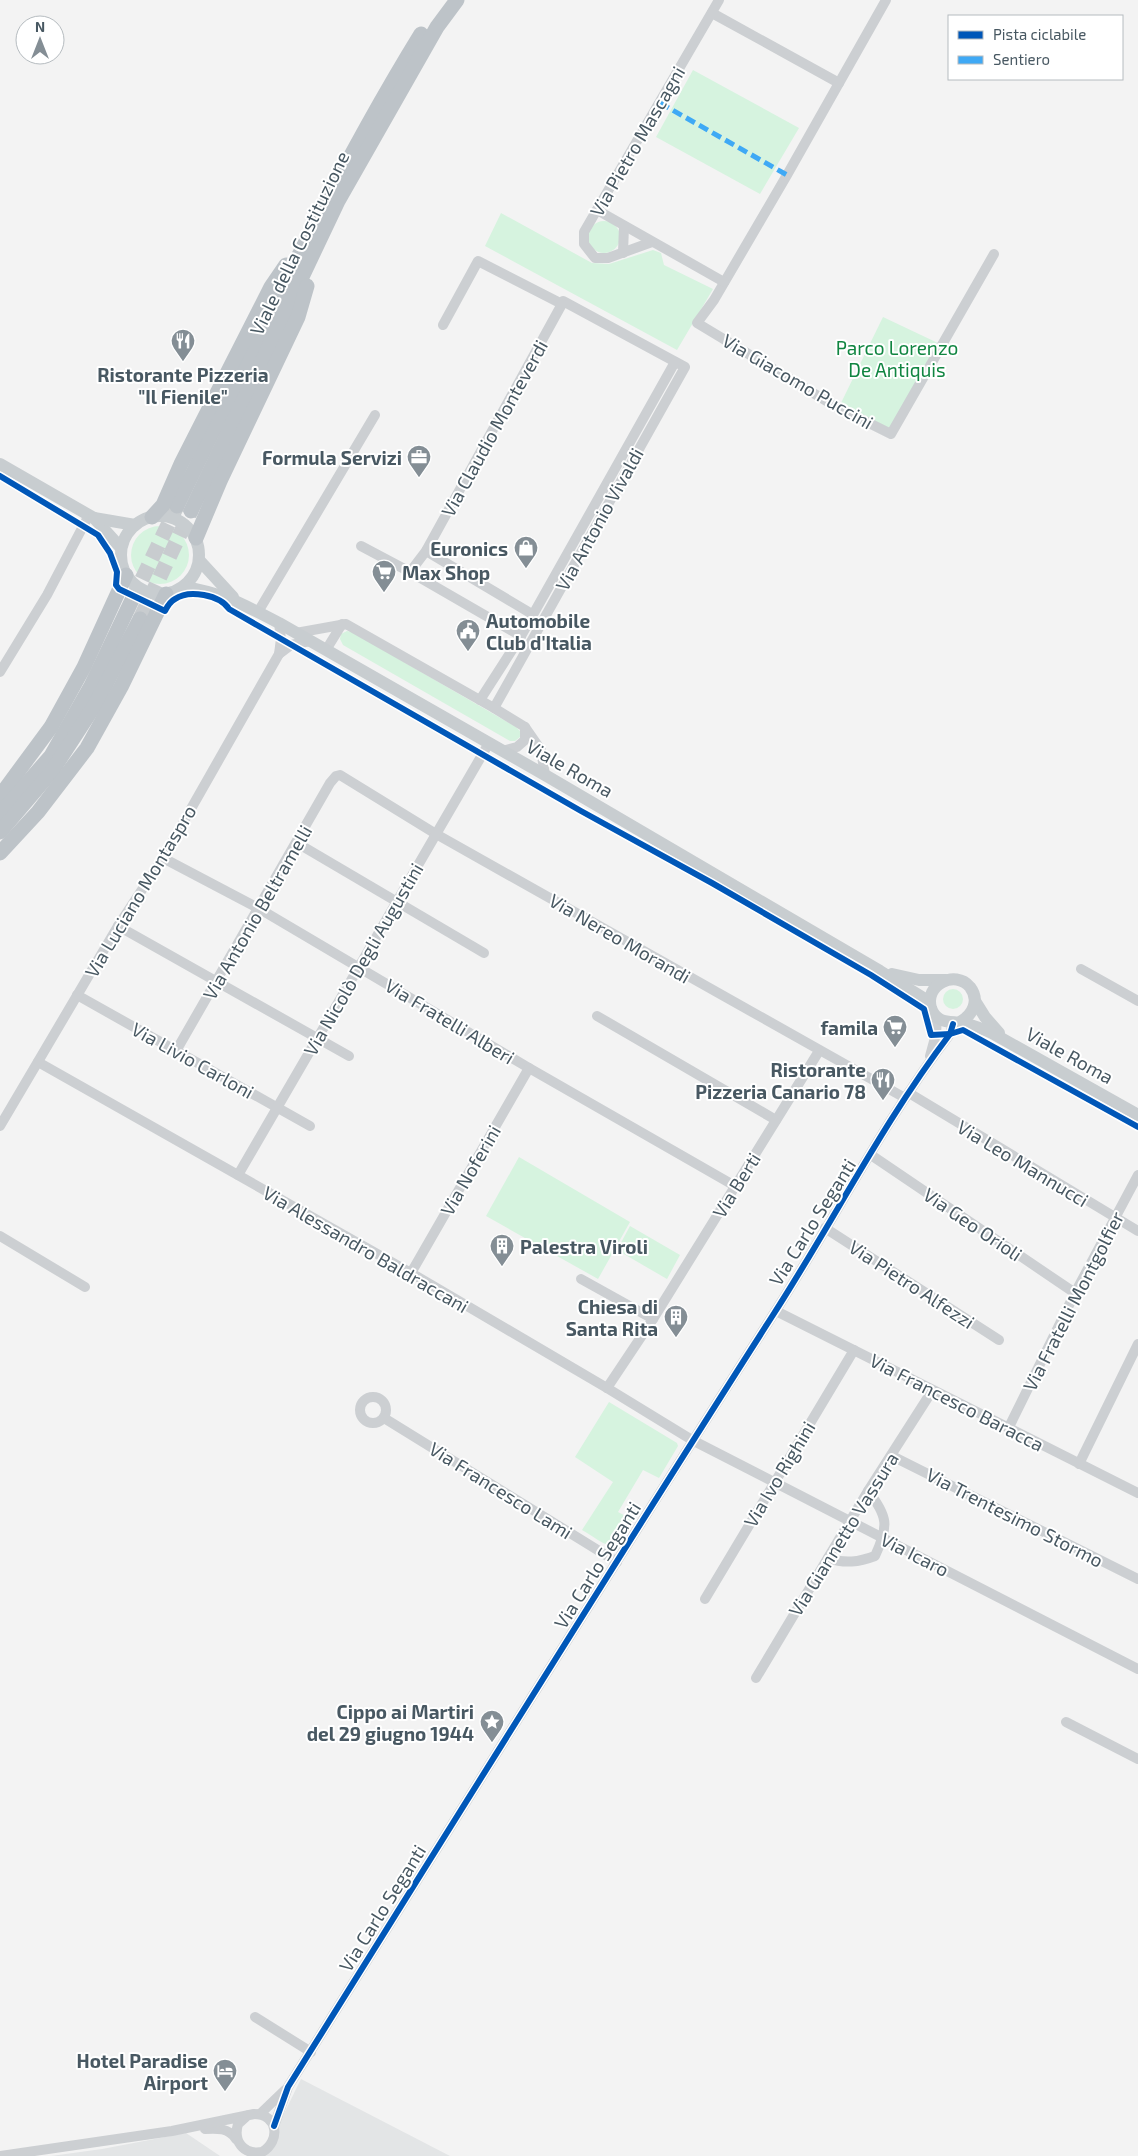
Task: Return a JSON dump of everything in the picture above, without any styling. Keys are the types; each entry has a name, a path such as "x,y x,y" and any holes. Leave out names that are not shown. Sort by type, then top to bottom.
{"highway":[{"name":"Viale della Costituzione","path":"191,511 315,237 380,101 445,0"},
{"name":"Viale della Costituzione","path":"177,506 315,237 338,201 437,27 458,0"},
{"path":"152,517 163,505 181,464 270,287 315,237"},
{"path":"196,538 220,481 298,317 315,237"},
{"path":"0,796 51,727 84,667 126,575"},
{"path":"0,853 38,812 87,748 122,685 166,594"},
{"path":"0,814 51,756 91,686 132,600"},
{"path":"0,832 52,771 85,722 140,619"}],"main road":[{"path":"1,468 91,516 135,525"},
{"path":"91,516 121,548"},
{"path":"165,516 178,520 189,528 196,538 200,549 200,561 197,571 184,587 166,594 154,594 143,591 126,575 122,567 121,548 129,531 135,525 152,517 165,516"},
{"name":"Viale Roma","path":"200,561 236,600"},
{"name":"Viale Roma","path":"184,587 211,591 236,600 279,623 545,775 930,1002"},
{"name":"Viale Roma","path":"882,972 919,980 946,980"},
{"path":"946,980 960,980 966,983 974,994 975,1001 971,1014 956,1023 938,1018 930,1002 934,988 946,980"},
{"name":"Viale Roma","path":"975,1001 985,1017 1011,1043"},
{"name":"Viale Roma","path":"956,1023 979,1027 1011,1043 1138,1115"}],"street":[{"name":"Via Pietro Mascagni","path":"652,242 608,258 595,258 584,244 584,232 719,0"},
{"name":"Via Giacomo Puccini","path":"886,0 724,282 697,323 833,405 891,434 994,254"},
{"path":"712,12 839,83"},
{"path":"597,210 724,282"},
{"name":"Via Pietro Mascagni","path":"622,253 624,226"},
{"path":"443,325 478,260 562,304 563,301 675,362"},
{"name":"Via Claudio Monteverdi","path":"410,572 426,551 562,304"},
{"name":"Via Antonio Vivaldi","path":"480,700 521,636 675,362 685,367 494,708"},
{"path":"258,612 375,415"},
{"path":"0,672 47,595 91,516"},
{"path":"361,546 521,636"},
{"path":"426,551 532,614"},
{"name":"Via Luciano Montaspro","path":"0,1126 118,926 163,858 278,654 281,639 279,623"},
{"path":"326,650 342,624"},
{"path":"296,633 346,624 480,700 525,727 542,750 545,775"},
{"path":"278,654 291,645 310,641"},
{"path":"502,751 517,747 525,740 525,727"},
{"name":"Via Nicolò Degli Augustini","path":"238,1175 489,743"},
{"name":"Via Nereo Morandi","path":"338,775 345,777 436,834 819,1051 907,1096"},
{"name":"Via Antonio Beltramelli","path":"176,1051 330,783 338,775"},
{"path":"296,844 484,953"},
{"name":"Via Fratelli Alberi","path":"163,858 258,908 529,1068 735,1186"},
{"path":"118,926 349,1056"},
{"path":"1081,969 1138,1001"},
{"name":"Via Livio Carloni","path":"77,995 310,1126"},
{"path":"597,1016 776,1120"},
{"name":"Via Carlo Seganti","path":"926,1065 933,1049 938,1018"},
{"name":"Via Carlo Seganti","path":"260,2114 288,2087 311,2052 692,1440 776,1311 926,1065 950,1034 956,1023"},
{"name":"Via Berti","path":"607,1388 654,1319 819,1051"},
{"name":"Via Alessandro Baldraccani","path":"38,1062 411,1273 692,1440"},
{"name":"Via Noferini","path":"411,1273 529,1068"},
{"name":"Via Leo Mannucci","path":"907,1096 1138,1232"},
{"name":"Via Geo Orioli","path":"871,1155 1075,1293"},
{"name":"Via Fratelli Montgolfier","path":"1009,1427 1075,1293 1138,1175"},
{"name":"Via Pietro Alfezzi","path":"825,1228 999,1340"},
{"path":"0,1236 85,1287"},
{"path":"581,1279 654,1319"},
{"name":"Via Francesco Baracca","path":"776,1311 932,1391 1009,1427 1138,1494"},
{"path":"1079,1464 1138,1344"},
{"name":"Via Ivo Righini","path":"705,1599 854,1350"},
{"name":"Via Giannetto Vassura","path":"756,1678 868,1491 932,1391"},
{"name":"Via Francesco Lami","path":"384,1418 617,1562"},
{"name":"Via Icaro","path":"692,1440 1138,1669"},
{"name":"Via Trentesimo Stormo","path":"892,1456 1138,1579"},
{"path":"828,1558 839,1562 862,1562 876,1556 884,1538 886,1524 880,1506 868,1491"},
{"path":"1066,1722 1138,1758"},
{"path":"255,2017 311,2052"},
{"name":"Via Carlo Seganti","path":"274,2126 288,2087"},
{"path":"0,2156 172,2131 260,2114 267,2117 274,2126 275,2136 272,2143 262,2152 255,2153 246,2151 241,2147 233,2133 223,2129 172,2131"},
{"path":"236,2138 238,2124 248,2115"}],"shaded area":[{"path":"301,2079 450,2156 263,2156"},
{"path":"186,2133 220,2156 51,2156 102,2149"}],"green space":[{"path":"693,70 799,128 760,194 656,137"},
{"path":"501,213 592,263 609,264 653,250 661,253 664,265 713,289 677,350 485,246"},
{"path":"604,221 615,226 620,237 615,248 604,253 593,248 588,237 593,226"},
{"name":"Parco Lorenzo De Antiquis","path":"883,317 940,344 890,429 841,403"},
{"path":"160,526 176,531 184,539 189,555 184,571 176,579 160,584 144,579 136,571 131,555 136,539 144,531"},
{"path":"347,631 352,632 516,727 520,731 520,737 515,741 510,741 343,645 340,639 341,634"},
{"path":"949,989 957,989 963,995 963,1003 957,1009 949,1009 943,1003 943,995"},
{"path":"519,1157 630,1222 598,1279 486,1216"},
{"path":"630,1226 680,1255 667,1279 617,1250"},
{"path":"609,1402 677,1443 678,1446 659,1478 643,1470 618,1512 633,1520 620,1539 612,1545 601,1542 582,1530 613,1482 575,1457"}],"tunnel":[{"path":"132,600 177,506"},
{"path":"140,619 191,511"}],"marked path":[{"path":"660,103 787,175"}],"cycle path":[{"path":"0,476 98,535 110,553 117,572 116,585 119,589 165,611 174,600 188,594 204,595 219,600 229,609 871,975 924,1009 931,1035 950,1034 963,1030 1138,1127"},
{"path":"274,2126 288,2087 795,1280 880,1137 950,1034 953,1024"}],"place":[{"name":"Ristorante Pizzeria \"Il Fienile\"","path":"183,362"},
{"name":"Formula Servizi","path":"419,478"},
{"name":"Euronics","path":"526,569"},
{"name":"Max Shop","path":"384,593"},
{"name":"Automobile Club d'Italia","path":"468,652"},
{"name":"famila","path":"895,1048"},
{"name":"Ristorante Pizzeria Canario 78","path":"883,1101"},
{"name":"Palestra Viroli","path":"502,1267"},
{"name":"Chiesa di Santa Rita","path":"676,1338"},
{"name":"Cippo ai Martiri del 29 giugno 1944","path":"492,1743"},
{"name":"Hotel Paradise Airport","path":"225,2092"}]}
